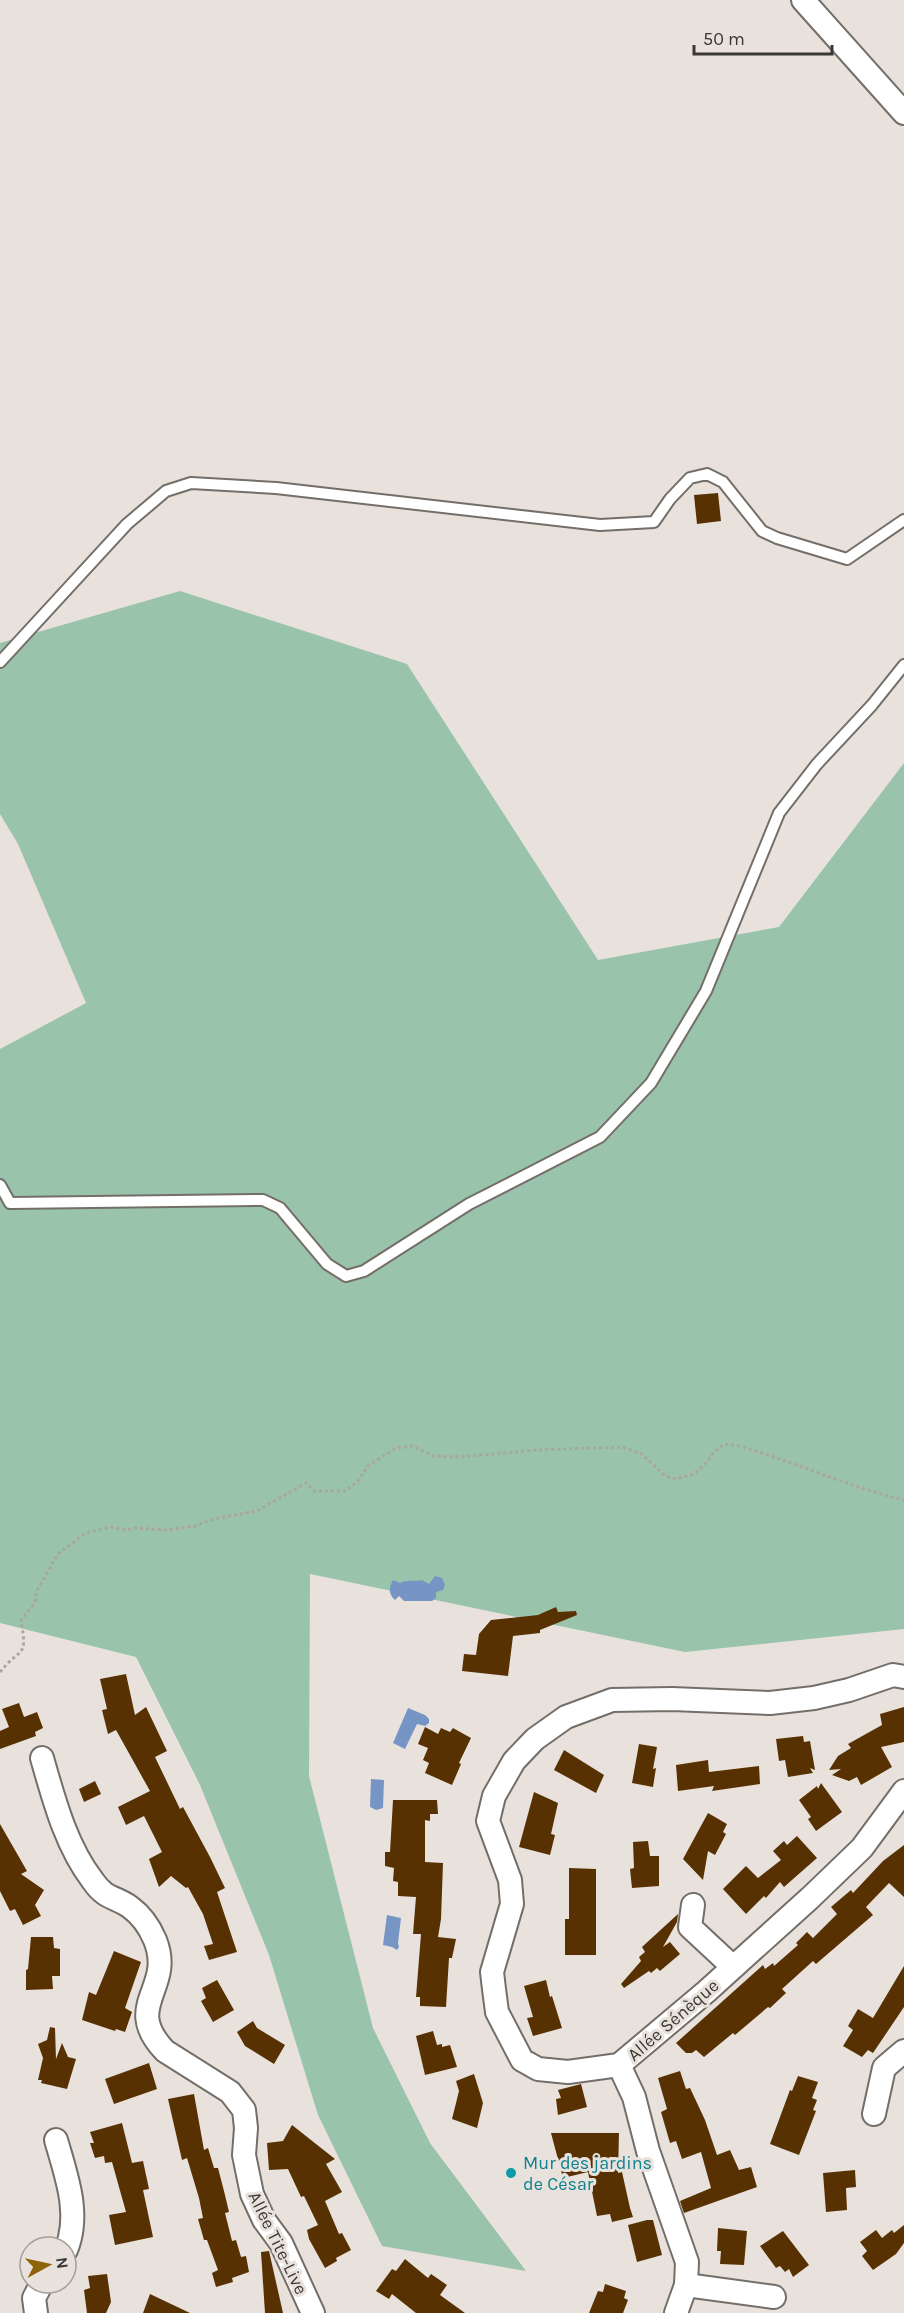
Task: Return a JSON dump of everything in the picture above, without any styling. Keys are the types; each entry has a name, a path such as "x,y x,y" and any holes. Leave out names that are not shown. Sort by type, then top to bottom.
{"street":[{"path":"803,0 904,113"},
{"name":"Allée Sénèque","path":"904,1677 893,1675 849,1690 814,1698 770,1703 672,1699 612,1700 567,1717 535,1738 514,1761 494,1796 488,1821 510,1880 513,1904 492,1972 497,2012 522,2060 538,2069 568,2072 620,2065 664,2029 810,1898 861,1848 904,1791"},
{"name":"Allée Tite-Live","path":"42,1758 71,1842 93,1882 107,1897 129,1906 145,1922 154,1938 160,1956 160,1965 158,1980 146,2013 147,2026 165,2051 230,2092 244,2110 246,2128 244,2155 252,2194 264,2220 281,2243 313,2313"},
{"path":"693,1905 690,1927 733,1967"},
{"path":"874,2114 884,2068 904,2051"},
{"path":"620,2065 634,2097 648,2151 687,2262 686,2285 676,2313"},
{"path":"56,2140 71,2189 69,2235"},
{"path":"686,2285 774,2297"},
{"path":"36,2295 36,2313"}],"lane":[{"path":"0,662 127,524 166,491 191,483 276,488 600,525 654,522 670,499 690,478 707,474 723,482 762,531 777,538 847,559 904,520"},
{"path":"0,1185 10,1203 263,1200 280,1208 327,1264 346,1276 364,1271 469,1204 600,1137 651,1083 706,991 779,813 817,764 872,705 904,665"}],"path":[{"path":"0,1672 21,1653 25,1644 21,1621 35,1602 37,1590 47,1569 58,1554 86,1533 111,1527 125,1530 136,1528 166,1530 195,1526 214,1519 257,1510 306,1483 314,1491 346,1491 358,1481 368,1466 396,1448 412,1446 433,1456 459,1457 536,1450 622,1447 642,1454 665,1476 676,1479 694,1474 724,1444 735,1445 810,1468 851,1486 904,1500"}],"green space":[{"path":"180,591 407,664 598,960 779,927 904,763 904,1629 685,1652 310,1574 309,1776 373,2028 430,2143 526,2271 382,2246 318,2115 269,1955 200,1785 136,1657 0,1623 0,1049 86,1003 18,844 0,814 0,643"}],"water":[{"path":"435,1576 442,1578 445,1585 443,1590 436,1592 436,1598 432,1601 404,1601 399,1596 395,1600 390,1593 393,1580 400,1583 422,1580 429,1584"},
{"path":"408,1708 425,1715 429,1723 425,1726 417,1724 405,1749 393,1743"},
{"path":"371,1779 384,1780 383,1808 376,1810 370,1807"},
{"path":"387,1915 401,1918 397,1950 383,1945"}],"building":[{"path":"718,493 721,521 697,524 694,495"},
{"path":"556,1607 558,1612 576,1611 577,1615 540,1630 540,1633 513,1636 508,1676 462,1671 464,1654 476,1655 479,1634 491,1620 538,1615"},
{"path":"126,1674 135,1715 146,1707 167,1751 155,1757 180,1809 183,1807 225,1888 217,1892 237,1952 209,1960 204,1946 213,1944 203,1914 188,1887 186,1888 171,1876 159,1887 149,1859 162,1852 144,1816 126,1825 118,1807 150,1791 116,1730 108,1734 102,1710 107,1709 100,1679"},
{"path":"19,1703 24,1717 37,1712 43,1728 35,1732 36,1736 0,1749 0,1731 9,1727 2,1709"},
{"path":"904,1707 904,1742 881,1747 892,1767 861,1785 857,1777 849,1781 832,1775 841,1769 829,1770 838,1756 851,1748 848,1744 882,1725 880,1714"},
{"path":"425,1727 438,1734 441,1728 450,1732 453,1728 471,1738 452,1785 425,1773 429,1763 423,1760 428,1748 418,1744"},
{"path":"803,1736 804,1742 810,1741 815,1770 810,1768 813,1773 788,1777 785,1760 779,1761 776,1739"},
{"path":"639,1744 657,1747 653,1787 632,1783"},
{"path":"564,1750 604,1775 596,1793 554,1770"},
{"path":"708,1760 709,1772 759,1766 760,1784 712,1791 714,1786 678,1791 676,1765"},
{"path":"95,1781 101,1794 84,1802 79,1789"},
{"path":"821,1783 842,1812 816,1831 808,1819 811,1817 799,1800 817,1786 818,1789"},
{"path":"534,1792 558,1803 551,1834 555,1835 550,1855 519,1847"},
{"path":"393,1800 437,1800 438,1814 430,1814 430,1821 425,1820 425,1862 443,1863 438,1937 456,1939 452,1958 449,1958 446,2007 420,2006 420,1997 416,1997 421,1934 413,1934 416,1897 398,1896 398,1882 393,1881 394,1868 385,1866 385,1852 390,1852"},
{"path":"708,1813 727,1824 723,1832 726,1834 715,1855 708,1851 703,1880 683,1859"},
{"path":"0,1824 27,1871 21,1874 44,1890 35,1905 41,1916 23,1925 15,1909 10,1911 0,1891"},
{"path":"797,1836 817,1858 784,1887 780,1882 766,1898 764,1896 746,1914 723,1889 746,1866 758,1878 781,1860 773,1851 784,1841 787,1845"},
{"path":"648,1841 650,1856 659,1856 659,1886 632,1888 630,1869 634,1868 633,1842"},
{"path":"904,1845 904,1897 889,1883 866,1907 873,1915 816,1964 813,1961 782,1989 786,1993 770,2008 768,2007 704,2057 696,2050 686,2053 676,2043 763,1965 765,1969 773,1963 774,1966 798,1945 796,1943 807,1932 813,1938 837,1914 831,1907 851,1890 853,1893 883,1861"},
{"path":"569,1868 596,1869 596,1955 565,1955 565,1919 569,1919"},
{"path":"678,1914 677,1922 663,1947 670,1942 680,1954 660,1971 657,1968 651,1973 649,1971 624,1988 621,1984 641,1961 639,1957 645,1952 642,1947"},
{"path":"31,1937 53,1937 54,1948 60,1949 60,1976 52,1976 53,1989 26,1990 26,1970 28,1969"},
{"path":"114,1951 141,1962 125,2008 132,2012 125,2032 82,2020 89,1992 96,1995"},
{"path":"904,1966 904,2007 873,2053 868,2050 862,2057 843,2046 853,2030 848,2026 858,2009 873,2018"},
{"path":"217,1980 234,2010 213,2022 201,2001 206,1998 202,1988"},
{"path":"546,1980 562,2028 533,2036 527,2018 533,2017 524,1986"},
{"path":"253,2021 257,2028 285,2045 274,2064 245,2046 237,2032"},
{"path":"50,2027 55,2028 56,2059 62,2043 68,2057 76,2059 67,2089 41,2083 42,2080 38,2080 43,2058 38,2044 47,2040"},
{"path":"433,2031 437,2045 442,2044 442,2047 450,2045 457,2067 425,2075 416,2036"},
{"path":"149,2063 157,2089 114,2104 105,2079"},
{"path":"680,2071 686,2089 690,2088 705,2120 717,2155 730,2150 739,2170 751,2167 757,2187 684,2213 680,2201 711,2188 701,2152 682,2159 676,2141 670,2143 661,2112 667,2109 658,2078"},
{"path":"474,2074 483,2103 477,2128 452,2119 459,2091 456,2081"},
{"path":"798,2076 818,2082 812,2098 817,2100 813,2110 816,2111 799,2155 770,2144 790,2090 792,2091"},
{"path":"581,2084 587,2107 558,2115 556,2099 561,2098 558,2090"},
{"path":"194,2094 204,2150 208,2148 214,2168 218,2168 224,2191 229,2212 225,2213 232,2241 236,2240 241,2257 246,2256 249,2272 232,2278 233,2282 216,2287 212,2273 218,2270 207,2240 204,2240 198,2219 203,2218 199,2198 187,2158 182,2160 168,2099"},
{"path":"122,2123 132,2163 143,2161 149,2189 143,2190 153,2237 115,2245 109,2215 126,2212 112,2162 105,2163 104,2156 95,2158 90,2143 94,2143 90,2132"},
{"path":"292,2125 335,2159 326,2164 342,2192 325,2201 339,2234 342,2233 351,2250 336,2258 337,2261 325,2268 309,2239 307,2230 318,2225 304,2196 301,2197 288,2169 269,2170 267,2143 283,2141"},
{"path":"551,2133 619,2133 618,2173 622,2172 633,2217 612,2222 610,2214 597,2216 588,2172 563,2178"},
{"path":"855,2170 856,2187 846,2188 847,2210 826,2212 823,2173"},
{"path":"653,2220 662,2255 637,2262 628,2225"},
{"path":"904,2225 904,2243 896,2254 873,2270 862,2256 867,2251 860,2242 876,2230 882,2238 892,2230 894,2233"},
{"path":"718,2228 747,2231 744,2265 720,2264 721,2251 717,2251"},
{"path":"783,2231 809,2265 793,2277 789,2269 785,2272 780,2266 776,2268 760,2246"},
{"path":"269,2251 283,2313 265,2313 261,2252"},
{"path":"405,2259 428,2278 431,2274 447,2285 440,2295 465,2313 416,2313 392,2294 389,2299 376,2291 392,2269 396,2271"},
{"path":"107,2274 111,2302 106,2313 87,2313 84,2290 90,2288 88,2276"},
{"path":"605,2284 626,2291 624,2298 628,2300 623,2313 589,2313 598,2291 603,2292"},
{"path":"150,2294 190,2313 143,2313"}],"place":[{"name":"Mur des jardins de César","path":"511,2173"}]}
